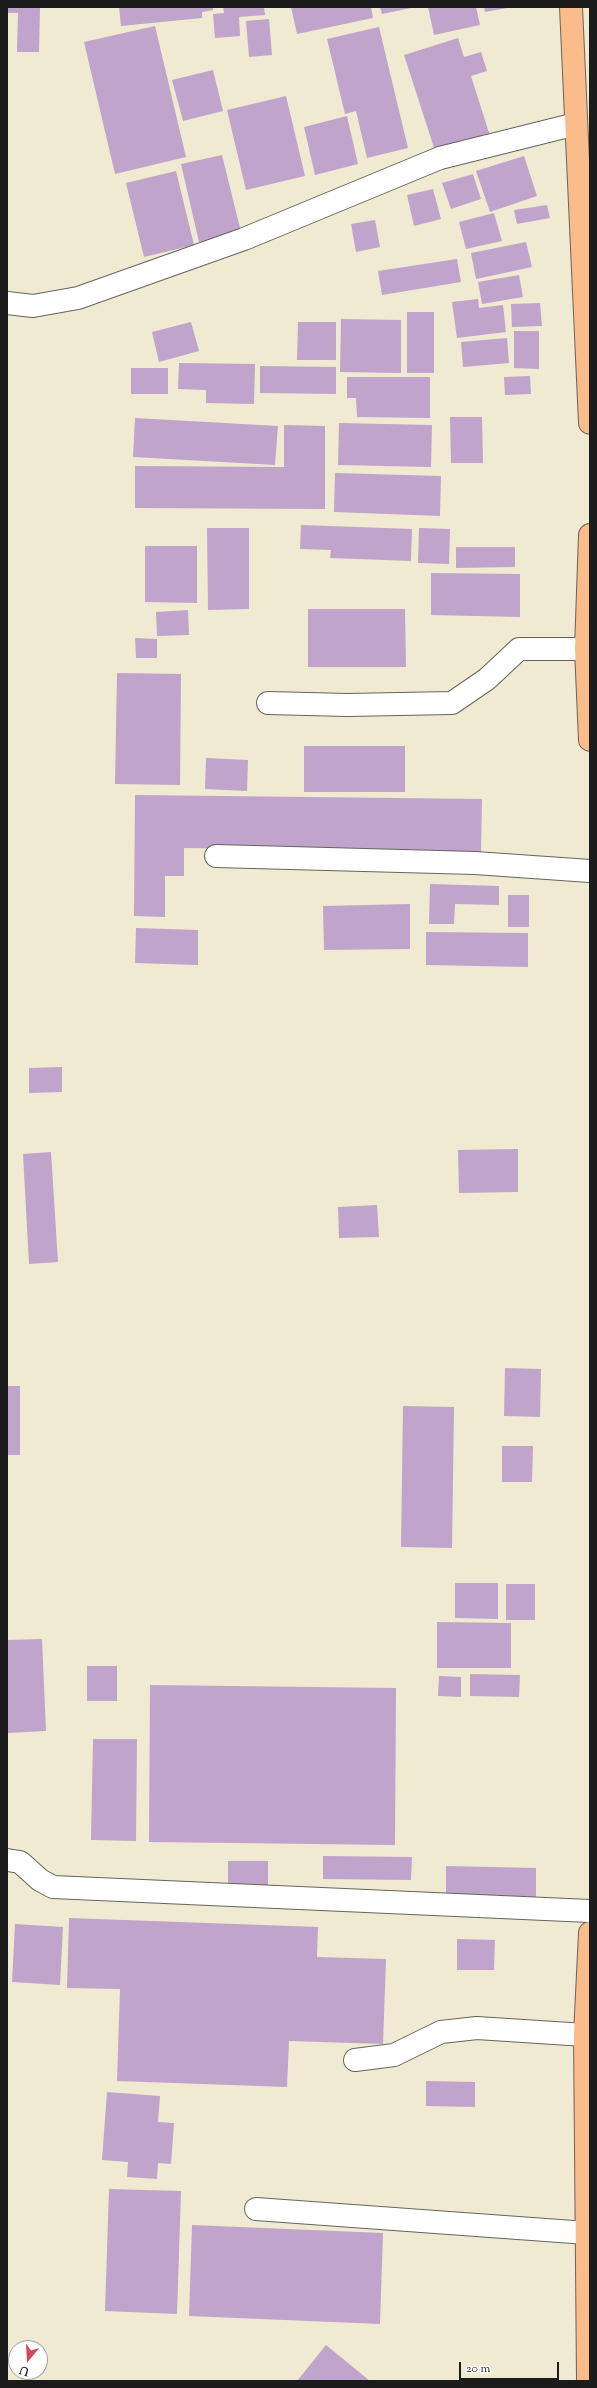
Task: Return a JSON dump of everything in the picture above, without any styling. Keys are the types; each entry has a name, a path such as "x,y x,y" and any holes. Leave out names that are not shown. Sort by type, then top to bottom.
{"highway":[{"path":"571,7 590,423"},
{"path":"590,535 586,649 590,740"},
{"path":"588,2381 585,2035 590,1933"}],"street":[{"path":"7,303 33,306 78,298 244,239 440,158 576,124"},
{"path":"268,702 347,705 452,703 487,679 519,649 586,649"},
{"path":"216,856 475,863 590,871"},
{"path":"7,1860 20,1862 40,1880 53,1887 590,1911"},
{"path":"354,2060 394,2055 441,2032 476,2028 585,2035"},
{"path":"256,2209 587,2233"}],"building":[{"path":"7,7 40,7 39,52 17,52 18,13 7,13"},
{"path":"119,7 213,7 213,10 202,12 202,18 121,26"},
{"path":"223,7 264,7 265,15 239,17 240,36 215,38 213,14 224,13"},
{"path":"291,7 371,7 373,18 297,34"},
{"path":"380,7 411,7 411,8 382,14"},
{"path":"428,7 476,7 480,25 434,35"},
{"path":"484,7 507,7 507,8 485,12"},
{"path":"269,19 272,55 249,57 246,21"},
{"path":"155,26 186,157 115,174 84,42"},
{"path":"379,27 408,148 367,158 356,111 345,114 327,39"},
{"path":"458,38 464,57 481,52 487,71 471,76 490,136 436,154 404,55"},
{"path":"213,70 223,111 183,121 172,80"},
{"path":"286,96 305,176 246,190 227,110"},
{"path":"347,116 358,164 315,175 304,127"},
{"path":"222,155 241,232 199,242 181,164"},
{"path":"524,156 537,196 490,212 476,171"},
{"path":"176,171 194,245 144,257 126,183"},
{"path":"473,174 481,199 451,209 442,183"},
{"path":"433,189 441,219 414,226 407,195"},
{"path":"547,205 550,218 517,224 514,210"},
{"path":"494,213 502,241 466,249 459,222"},
{"path":"375,220 380,247 356,252 351,224"},
{"path":"526,242 532,267 476,279 471,253"},
{"path":"457,259 461,282 382,295 378,271"},
{"path":"519,275 523,297 482,304 478,282"},
{"path":"478,299 479,308 503,305 506,332 457,338 452,302"},
{"path":"540,303 542,326 512,327 511,304"},
{"path":"407,312 434,312 434,373 407,373"},
{"path":"341,319 401,320 401,373 340,372"},
{"path":"191,322 199,351 159,362 152,332"},
{"path":"298,322 336,322 336,360 297,360"},
{"path":"514,331 539,331 539,369 514,368"},
{"path":"507,338 509,363 463,367 461,342"},
{"path":"179,363 255,364 254,404 206,403 206,390 178,389"},
{"path":"260,366 336,367 336,394 260,393"},
{"path":"131,368 168,368 168,394 131,394"},
{"path":"530,376 531,394 505,395 504,377"},
{"path":"347,377 430,377 430,418 357,417 356,398 347,398"},
{"path":"450,417 482,417 483,463 451,463"},
{"path":"135,418 278,426 275,465 133,457"},
{"path":"339,423 432,425 431,467 338,465"},
{"path":"284,425 325,426 325,509 135,508 135,466 284,467"},
{"path":"335,473 441,476 440,516 334,512"},
{"path":"301,525 412,529 411,561 330,558 331,550 300,549"},
{"path":"207,528 249,528 249,609 208,610"},
{"path":"419,528 450,529 449,564 418,563"},
{"path":"145,546 197,546 197,603 145,602"},
{"path":"456,547 515,547 515,567 456,568"},
{"path":"431,573 520,574 520,617 431,615"},
{"path":"308,609 405,609 406,667 308,667"},
{"path":"188,610 189,635 157,636 156,612"},
{"path":"135,638 157,639 157,658 136,658"},
{"path":"117,673 181,674 180,785 115,784"},
{"path":"304,746 405,746 405,792 304,792"},
{"path":"206,758 248,760 247,791 205,789"},
{"path":"135,795 482,799 481,852 184,848 184,876 165,876 165,917 134,916"},
{"path":"430,884 499,886 499,905 455,904 454,924 429,924"},
{"path":"508,895 529,895 529,927 508,927"},
{"path":"410,904 410,949 324,950 323,906"},
{"path":"136,928 198,930 198,965 135,963"},
{"path":"426,932 528,933 528,967 426,965"},
{"path":"62,1067 62,1092 29,1093 29,1068"},
{"path":"518,1149 518,1192 459,1193 458,1150"},
{"path":"51,1152 58,1262 29,1264 23,1154"},
{"path":"377,1205 379,1237 339,1238 338,1207"},
{"path":"505,1368 541,1369 540,1417 504,1416"},
{"path":"7,1386 20,1386 20,1455 7,1455"},
{"path":"403,1406 454,1407 452,1548 401,1547"},
{"path":"502,1446 533,1446 532,1482 502,1482"},
{"path":"455,1583 498,1583 498,1619 455,1618"},
{"path":"506,1584 535,1584 535,1620 506,1620"},
{"path":"437,1622 511,1623 511,1668 437,1668"},
{"path":"42,1639 46,1731 7,1733 7,1640"},
{"path":"87,1666 117,1666 117,1701 87,1701"},
{"path":"470,1674 520,1675 519,1697 470,1696"},
{"path":"439,1676 461,1677 461,1697 438,1696"},
{"path":"150,1685 396,1688 395,1845 149,1842"},
{"path":"93,1739 137,1739 136,1841 91,1840"},
{"path":"323,1856 412,1857 411,1880 323,1879"},
{"path":"228,1861 268,1861 268,1889 228,1889"},
{"path":"446,1866 536,1868 536,1903 446,1901"},
{"path":"69,1918 318,1927 317,1957 386,1959 383,2044 289,2041 287,2087 117,2081 120,1989 67,1988"},
{"path":"15,1924 63,1927 60,1985 12,1982"},
{"path":"457,1939 495,1940 494,1970 457,1970"},
{"path":"426,2081 475,2082 475,2107 426,2106"},
{"path":"107,2092 160,2096 158,2122 174,2123 171,2164 158,2163 157,2179 127,2177 128,2162 102,2160"},
{"path":"109,2189 181,2191 177,2314 105,2311"},
{"path":"192,2225 383,2233 380,2324 189,2316"},
{"path":"326,2345 370,2381 297,2381"}]}
